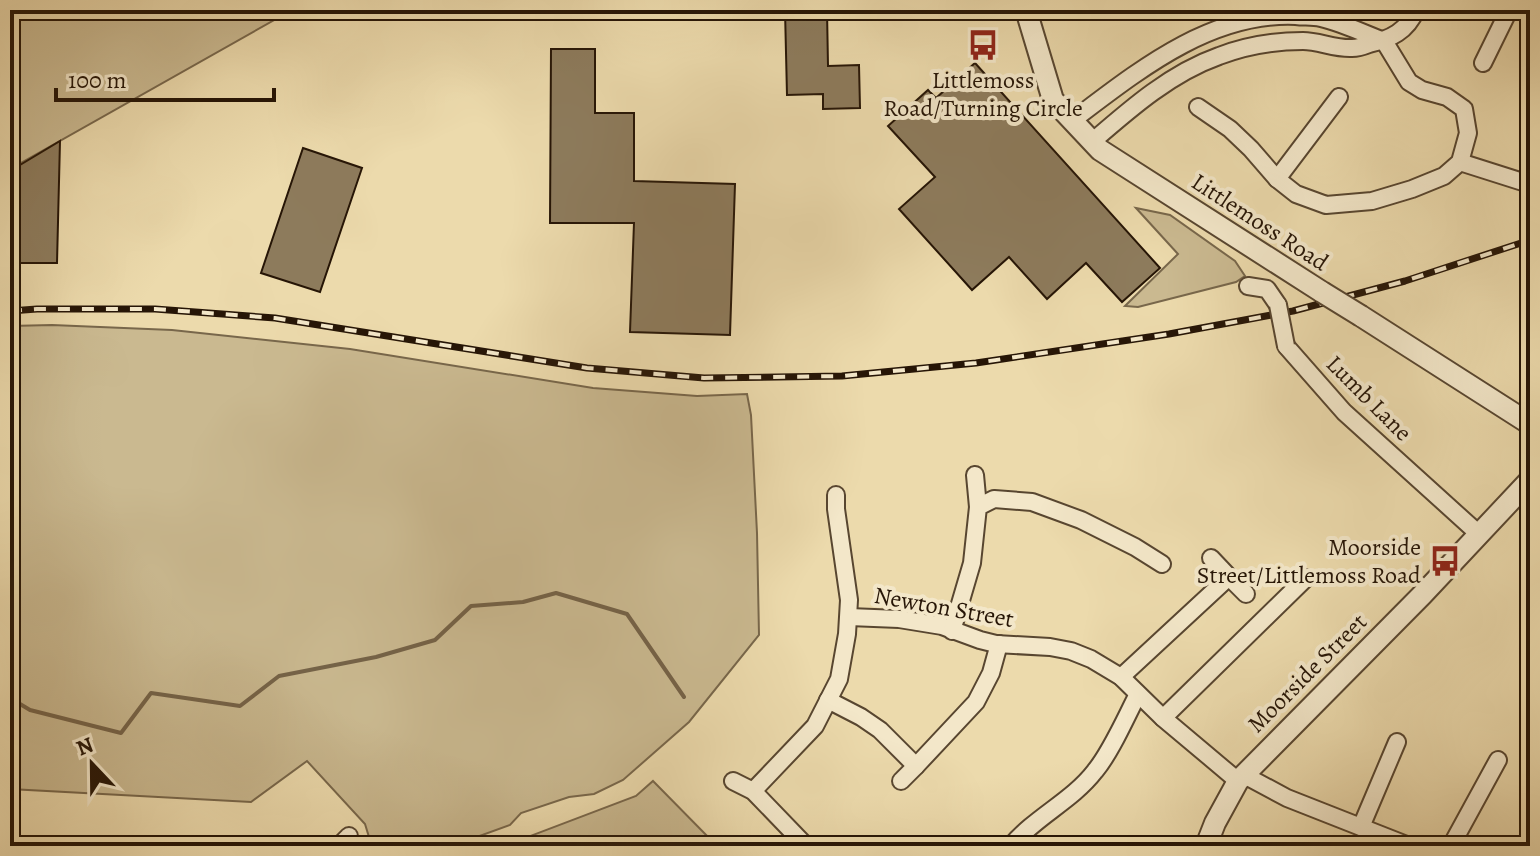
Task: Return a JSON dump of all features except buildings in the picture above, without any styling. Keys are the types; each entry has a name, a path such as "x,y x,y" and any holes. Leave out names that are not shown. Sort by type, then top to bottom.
{"street":[{"name":"Littlemoss Road","path":"1026,10 1053,100 1100,150 1530,424"},
{"path":"1093,141 1131,108 1197,64 1254,46 1304,41 1352,48 1384,41 1411,22 1416,10"},
{"path":"1483,63 1509,10"},
{"path":"1073,120 1128,79 1201,36 1237,23 1277,15 1318,17 1384,41 1409,82 1422,90 1447,97 1464,109 1468,133 1460,162 1444,176 1372,201 1326,205 1296,194 1277,179 1230,129 1198,107"},
{"path":"1277,179 1339,97"},
{"path":"1460,162 1523,182"},
{"name":"Lumb Lane","path":"1248,286 1267,289 1278,305 1286,346 1344,412 1480,535"},
{"path":"952,631 972,563 978,507 975,475"},
{"name":"Moorside Street","path":"1206,846 1215,823 1241,778 1530,480"},
{"path":"836,495 849,617"},
{"path":"978,507 994,499 1032,502 1081,520 1162,564"},
{"path":"1211,558 1246,594"},
{"path":"1121,677 1229,577"},
{"path":"1163,718 1306,578"},
{"name":"Newton Street","path":"753,791 815,726 839,679 849,617 899,619 942,626 999,644 1050,647 1091,659 1121,677 1163,718 1241,778 1409,846"},
{"path":"901,781 976,702 991,673 999,644"},
{"path":"1011,846 1021,834 1063,803 1096,770 1138,694"},
{"path":"828,700 880,730 916,766"},
{"path":"1361,827 1397,742"},
{"path":"1451,846 1498,760"},
{"path":"733,781 753,791 806,846"}],"shaded area":[{"path":"10,10 292,10 10,169"},
{"path":"1136,208 1170,215 1235,261 1245,276 1236,282 1138,307 1125,306 1178,254"},
{"path":"10,326 172,330 350,349 593,388 697,396 747,394 751,415 757,533 759,635 689,722 623,780 594,794 569,797 521,813 510,825 452,846 376,846 365,824 307,761 251,802 10,789"},
{"path":"653,781 717,846 504,846 636,796"}],"waterway":[{"path":"10,698 30,710 121,733 151,693 240,706 279,676 376,657 435,640 471,606 523,602 556,593 627,614 684,697"}],"railway":[{"path":"10,311 155,309 275,318 587,368 704,378 842,376 976,363 1169,334 1293,311 1405,281 1530,240"}],"place":[{"name":"Littlemoss Road/Turning Circle","path":"983,45"},
{"name":"Moorside Street/Littlemoss Road","path":"1445,561"}]}
